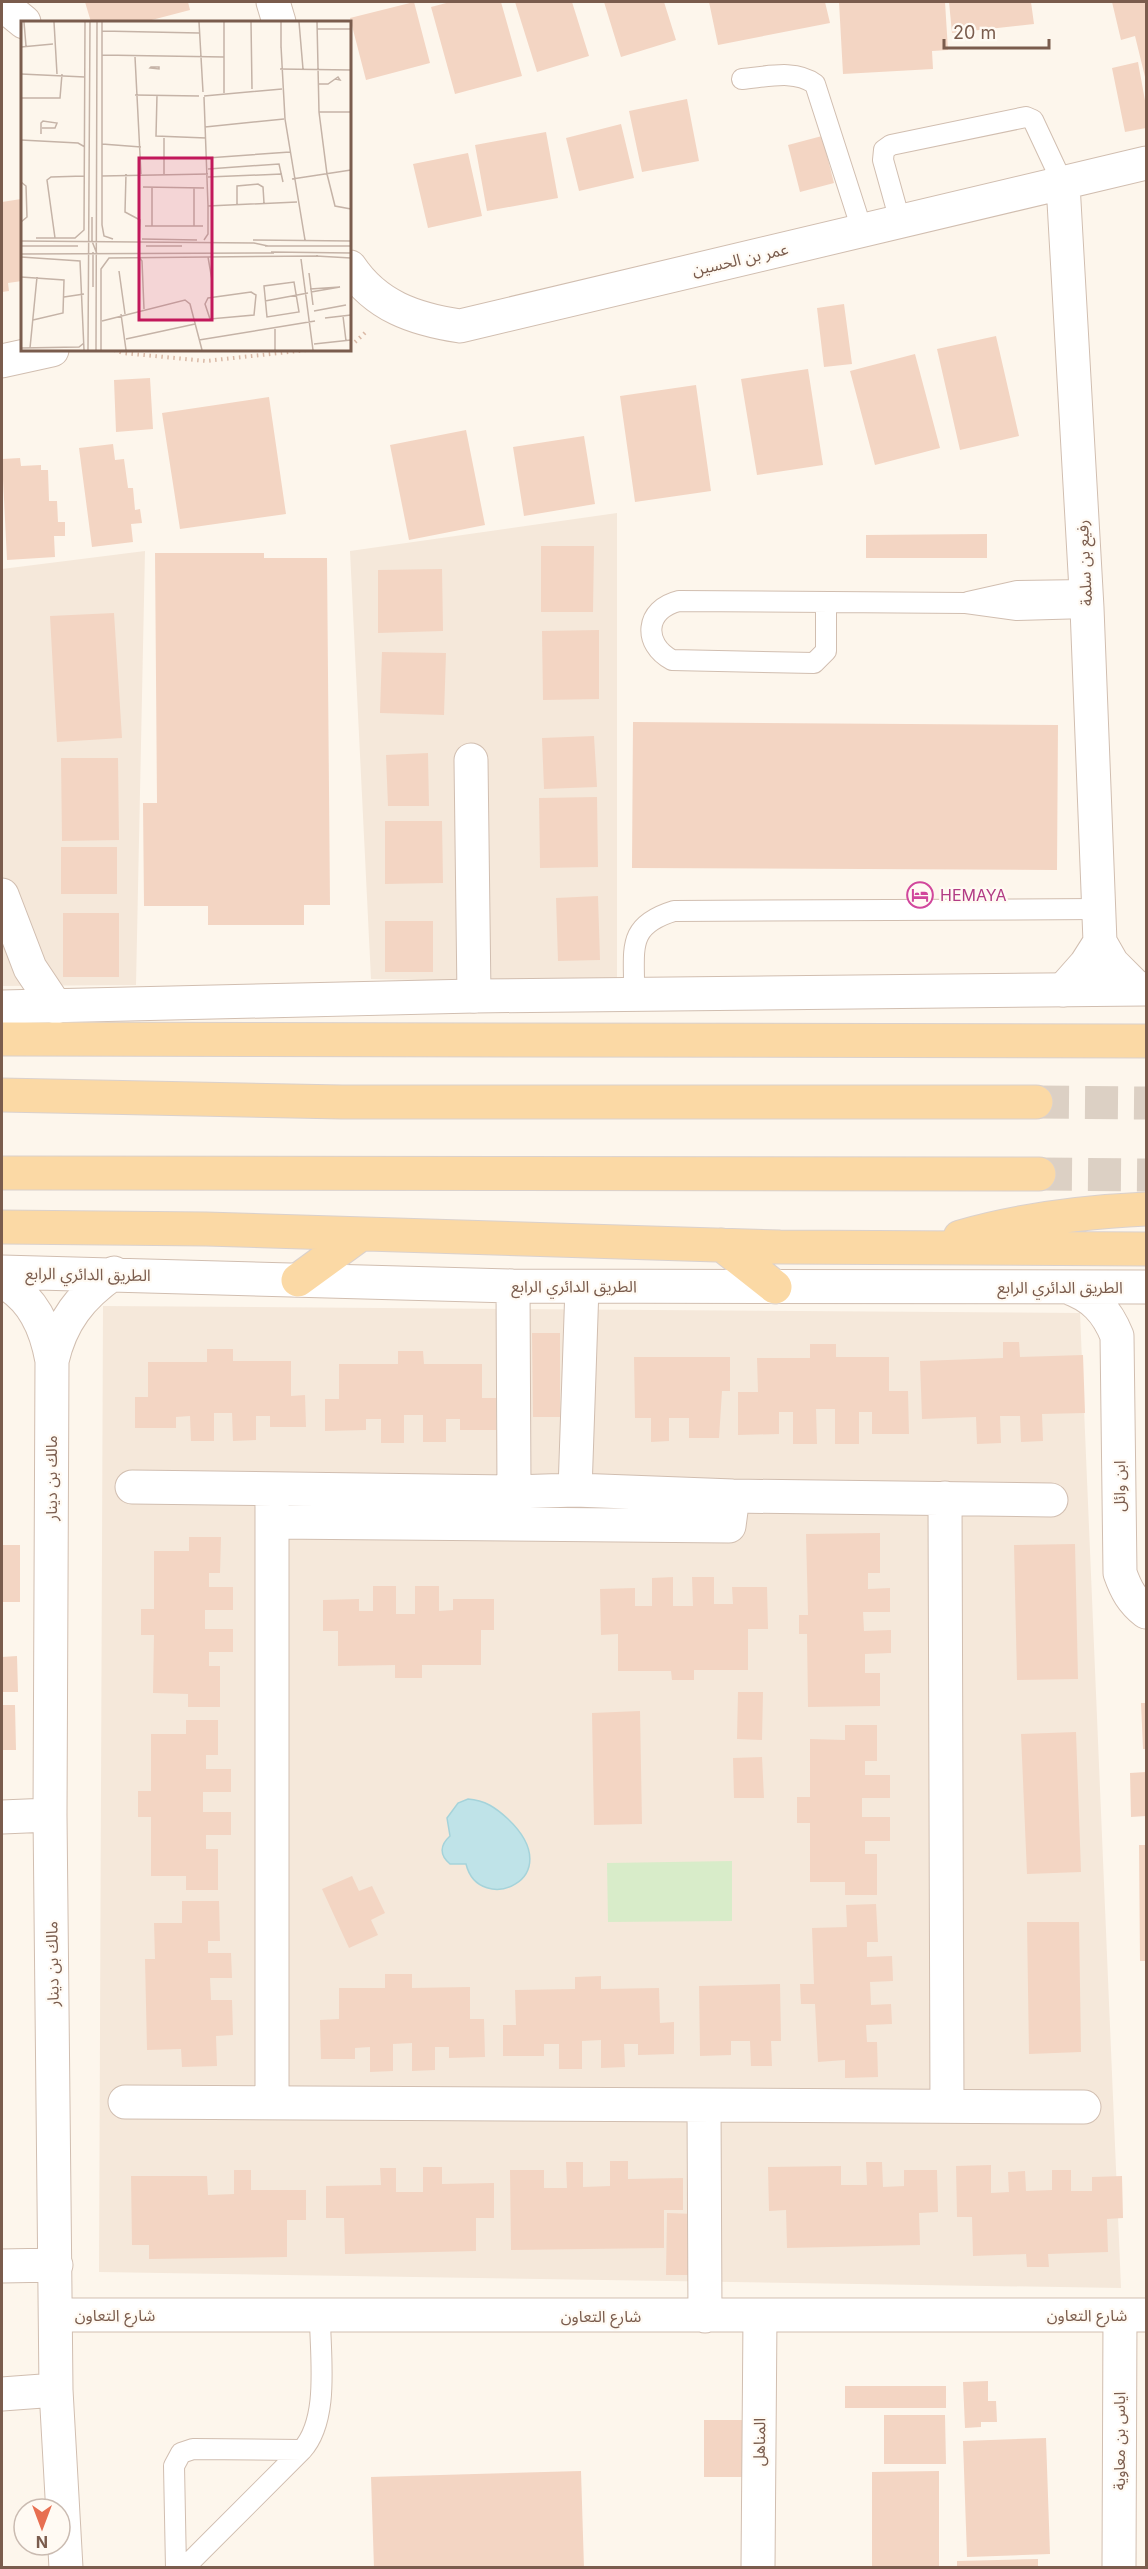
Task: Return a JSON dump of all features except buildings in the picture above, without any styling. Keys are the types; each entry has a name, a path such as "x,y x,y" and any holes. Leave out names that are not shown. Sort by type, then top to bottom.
{"main road":[{"path":"2,1038 401,1041 1146,1041"},
{"path":"2,1095 342,1102 1035,1102"},
{"path":"2,1173 1039,1174"},
{"path":"924,1248 1008,1224 1081,1212 1146,1209"},
{"path":"2,1227 206,1229 722,1245 1146,1249"},
{"path":"297,1280 361,1234"},
{"path":"722,1245 775,1287"}],"street":[{"path":"273,2 279,21"},
{"path":"2,4 23,21"},
{"name":"عمر بن الحسين","path":"351,268 363,286 391,305 424,321 460,326 1146,163"},
{"name":"رفيع بن سلمة","path":"1063,184 1086,599 1100,942 1112,963 1143,992"},
{"path":"2,361 47,351"},
{"path":"471,760 474,996"},
{"path":"2,896 30,968 56,1007"},
{"path":"1063,990 1100,942"},
{"path":"2,1007 474,996 1063,990 1143,992"},
{"path":"401,1041 474,996"},
{"name":"الطريق الدائري الرابع","path":"2,1272 114,1273 582,1287 1146,1287"},
{"name":"مالك بن دينار","path":"52,1361 57,1339 66,1319 96,1285 114,1273"},
{"name":"مالك بن دينار","path":"2,1281 24,1297 38,1316 48,1338 52,1361 50,1815 56,2390 66,2568"},
{"path":"513,1286 514,1492"},
{"path":"575,1490 582,1287"},
{"name":"ابن وائل","path":"1066,1287 1082,1292 1106,1313 1117,1336 1119,1350 1120,1573 1125,1589 1146,1612"},
{"name":"ابن وائل","path":"1119,1350 1123,1329 1132,1311 1146,1295"},
{"path":"132,1487 514,1492 575,1490 733,1496 1051,1500"},
{"path":"272,1489 272,2103"},
{"path":"273,1522 729,1526 733,1496"},
{"path":"945,1498 946,2106"},
{"path":"2,1817 50,1815"},
{"path":"125,2102 1084,2107"},
{"path":"704,2105 705,2316"},
{"path":"2,2266 56,2265"},
{"name":"شارع التعاون","path":"56,2314 1133,2315"},
{"name":"اياس بن معاوية","path":"1119,2568 1133,2315"},
{"name":"المناهل","path":"758,2568 760,2316"},
{"path":"2,2394 56,2390"}],"lane":[{"path":"742,79 795,75 807,77 815,84 862,230"},
{"path":"900,221 883,160 884,150 891,145 1026,117 1033,120 1063,184"},
{"path":"826,602 826,651 814,663 672,660 656,648 652,638 651,627 661,609 679,601 826,602 966,603 1017,591 1086,599"},
{"path":"634,994 635,940 641,928 655,918 674,912 1098,909"},
{"path":"184,2568 310,2442 319,2422 320,2316"},
{"path":"176,2568 174,2466 181,2454 193,2449 302,2450"}],"path":[{"path":"117,351 206,361 298,351"}],"shaded area":[{"path":"617,513 617,984 371,979 350,551"},
{"path":"145,551 136,985 2,986 2,569"},
{"path":"103,1306 1080,1313 1121,2288 99,2272"}],"green space":[{"path":"732,1861 732,1921 608,1922 607,1863"}],"water":[{"path":"468,1799 485,1803 499,1811 525,1840 530,1859 526,1874 516,1884 502,1889 487,1888 474,1880 466,1864 450,1864 444,1857 443,1846 450,1836 447,1818 458,1803"}],"tunnel":[{"path":"1036,1102 1146,1103"},
{"path":"1039,1174 1146,1175"}],"place":[{"name":"HEMAYA","path":"920,895"}]}
